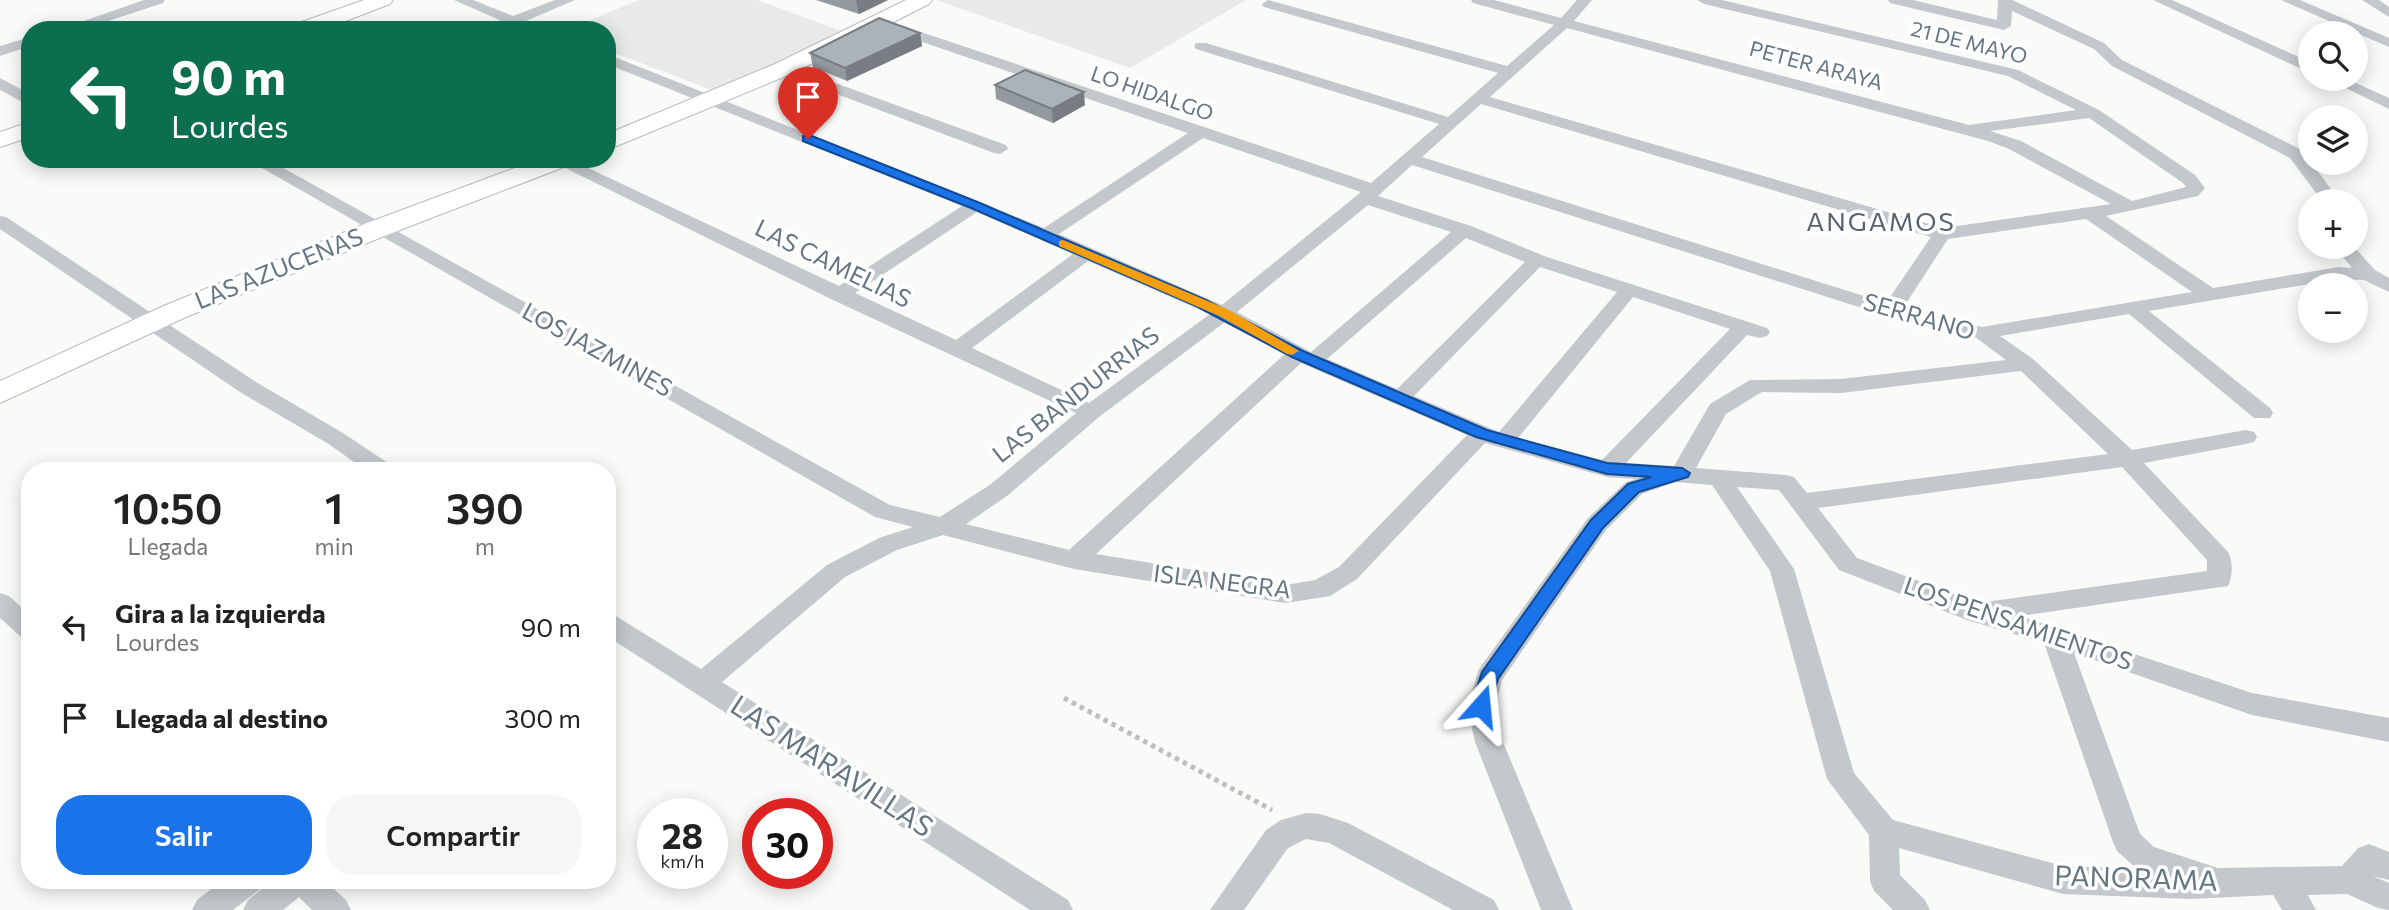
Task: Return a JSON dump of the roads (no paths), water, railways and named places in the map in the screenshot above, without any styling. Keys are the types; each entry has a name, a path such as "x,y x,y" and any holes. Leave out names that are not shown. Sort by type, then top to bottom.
{"street":[{"path":"93,21 158,0"},
{"path":"326,21 383,0"},
{"path":"461,0 513,21 568,0"},
{"path":"616,139 783,69 922,0"},
{"name":"PETER ARAYA","path":"1478,0 1967,129 2015,145 2130,207"},
{"name":"LAS BANDURRIAS","path":"703,683 836,571 888,544 946,525 999,491 1091,412 1224,313 1369,194 1480,99 1563,24 1585,0"},
{"name":"21 DE MAYO","path":"1704,0 2013,73 2047,86 2093,113 2189,179 2196,188 2192,192 2130,207"},
{"path":"1895,0 2004,26 2005,1 2099,46 2117,63 2295,154 2323,189"},
{"path":"2160,0 2298,63"},
{"path":"2288,0 2389,43"},
{"path":"2369,0 2389,13"},
{"path":"1269,4 1508,71"},
{"name":"LO HIDALGO","path":"877,22 1200,132 1369,194"},
{"path":"0,51 21,44"},
{"path":"1201,46 1452,123"},
{"path":"616,63 975,205 1224,313"},
{"path":"783,69 1000,149"},
{"path":"0,83 21,96"},
{"path":"2362,91 2389,103"},
{"path":"1480,99 1942,234 2130,207"},
{"path":"1967,129 2093,113"},
{"path":"0,140 21,132"},
{"path":"1045,235 1200,132"},
{"name":"SERRANO","path":"1410,159 1891,310 1982,333 2026,364 2127,459 2219,558 2219,579 1976,613"},
{"name":"LOS JAZMINES","path":"270,168 664,386 883,511 946,525"},
{"name":"LAS AZUCENAS","path":"0,393 150,322 377,229 538,168"},
{"name":"LAS CAMELIAS","path":"576,168 838,295 1091,412"},
{"path":"1369,194 1537,260 1751,330 1607,469"},
{"path":"838,295 975,205"},
{"path":"2091,214 2211,296"},
{"path":"0,221 150,322 369,462"},
{"path":"1074,560 1305,357 1464,230"},
{"path":"1891,310 1942,234"},
{"path":"956,349 1086,253"},
{"path":"2355,259 2367,273"},
{"path":"1400,398 1537,260"},
{"path":"2368,274 2389,286"},
{"path":"1982,333 2298,280"},
{"name":"ISLA NEGRA","path":"946,525 1074,560 1286,594 1321,589 1348,573 1492,438 1628,290"},
{"path":"2133,308 2262,413"},
{"name":"LOS PENSAMIENTOS","path":"1224,313 1305,357 1492,438 1607,469 1786,483 1848,564 1976,613 2055,636 2252,704 2389,730"},
{"path":"1557,910 1489,741 1481,706 1489,677 1597,524 1634,488 1682,473 1718,409 1758,385 1840,386 2026,364"},
{"path":"1802,502 2127,459 2246,437"},
{"path":"1718,477 1782,569 1841,779 1885,831 1885,881 1914,910"},
{"path":"0,603 21,622"},
{"name":"LAS MARAVILLAS","path":"616,634 703,683 1057,910"},
{"path":"2055,636 2128,842 2144,858 2218,882"},
{"path":"1226,910 1277,839 1300,825 1318,826 1337,832 1483,910"},
{"name":"PANORAMA","path":"1885,831 2063,880 2190,885 2218,882 2349,880 2389,898"},
{"path":"2349,880 2369,858 2389,866"},
{"path":"2282,882 2300,910"},
{"path":"208,910 236,889"},
{"path":"259,910 287,889"},
{"path":"310,889 335,910"}],"district":[{"name":"ANGAMOS","path":"1881,222"}]}
